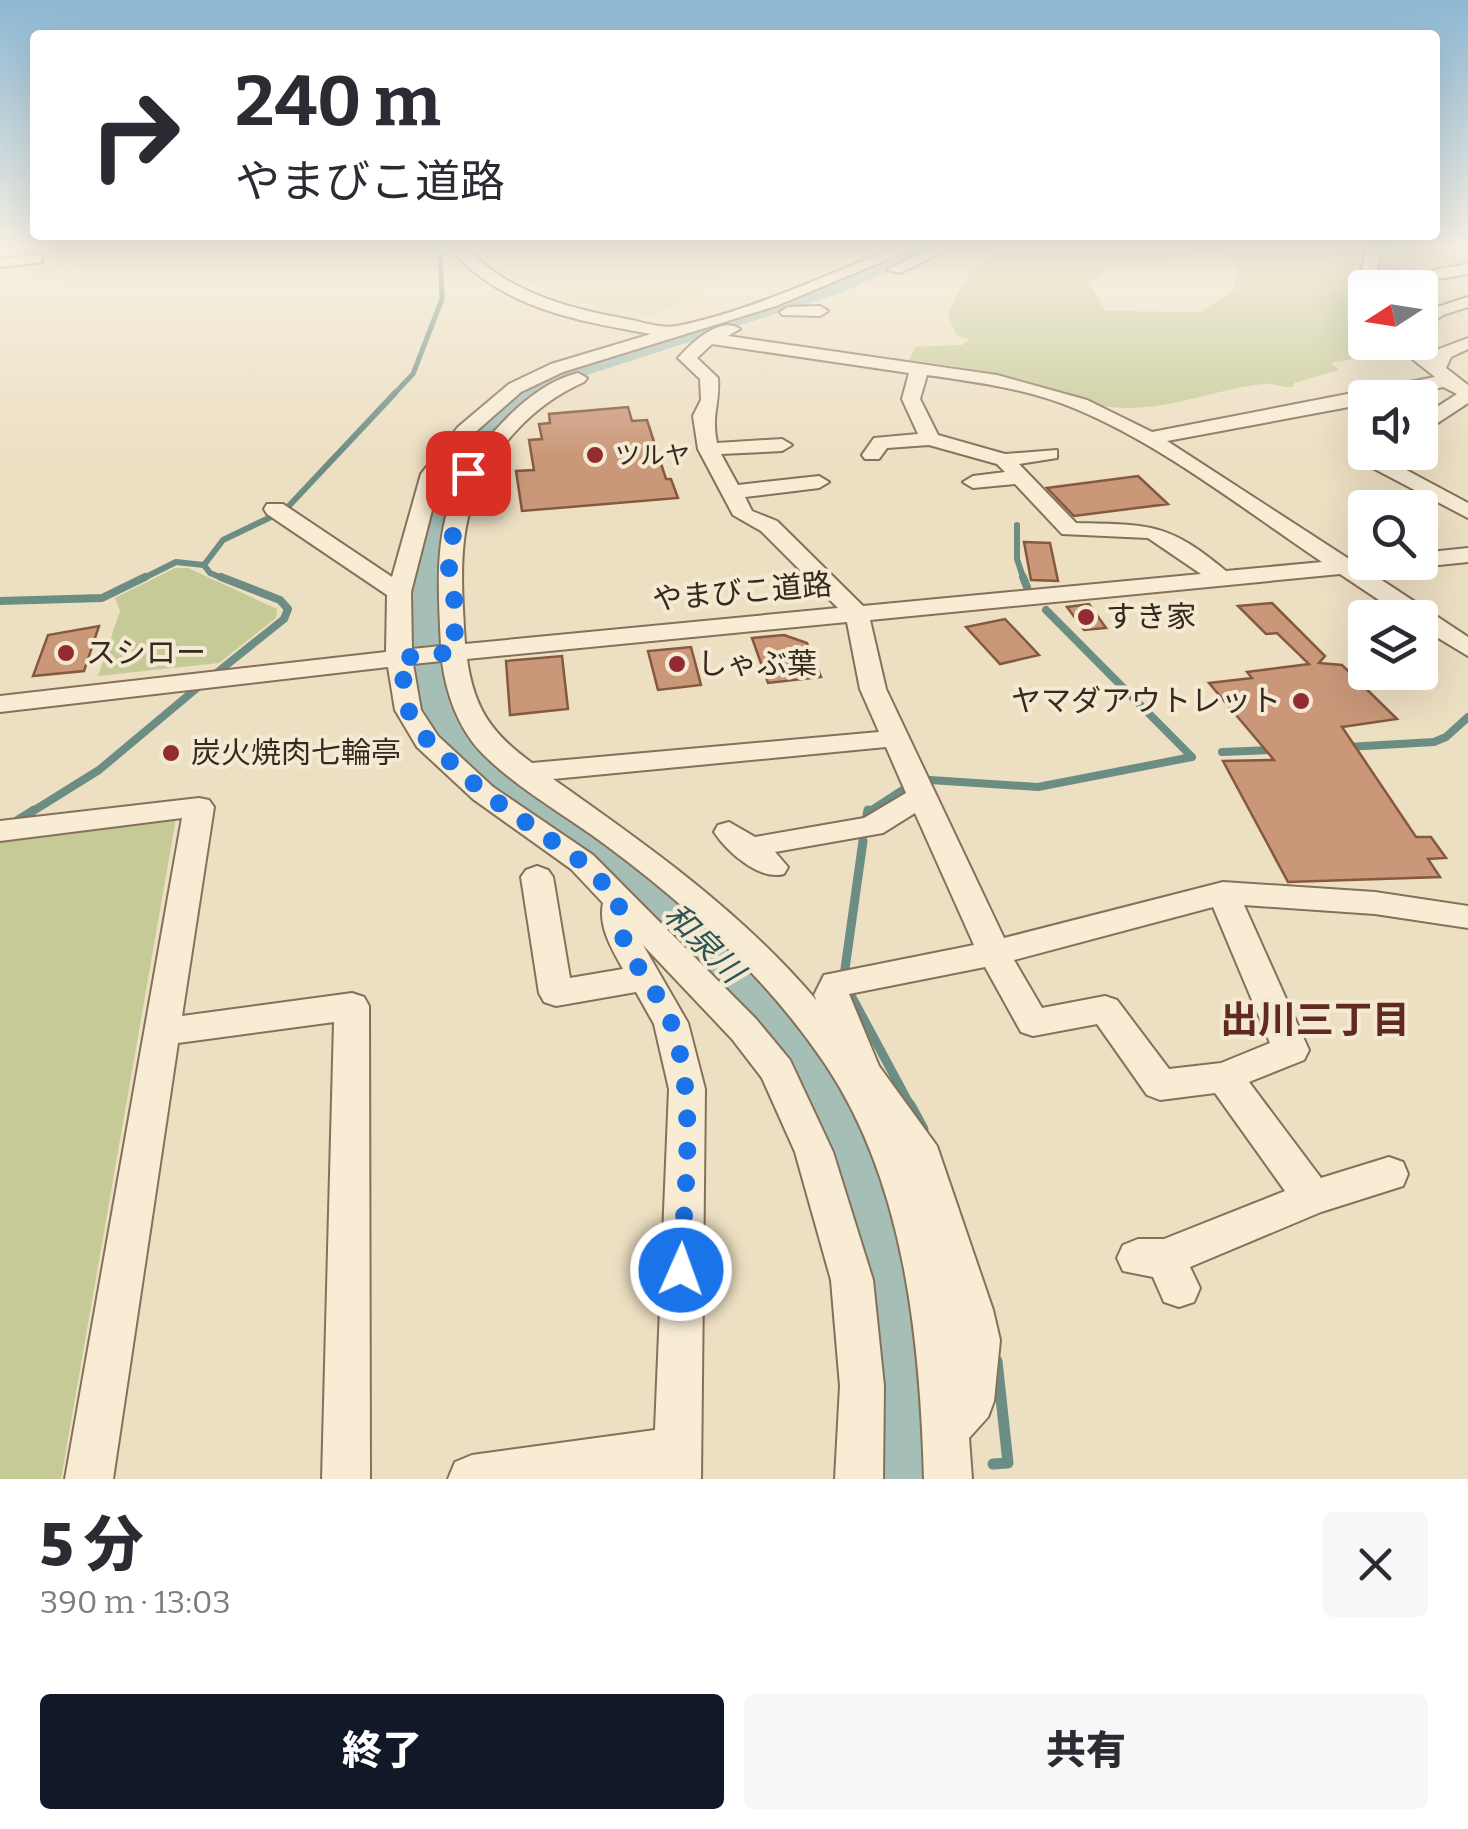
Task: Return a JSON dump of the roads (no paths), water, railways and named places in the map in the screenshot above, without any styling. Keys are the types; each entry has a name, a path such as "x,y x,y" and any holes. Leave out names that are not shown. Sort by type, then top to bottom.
{"street":[{"path":"590,317 755,360"},
{"path":"746,317 698,345 687,358 709,380 710,400 702,416 708,449 744,515 768,526 857,614 873,688 994,953 1040,1034 1104,1009 1160,1085 1224,1077 1291,1050 1223,893"},
{"path":"774,317 698,345 534,377 465,431 431,474 399,592 408,710 428,741 483,792 582,862 744,1028 777,1070 814,1152 852,1280 862,1386 859,1479"},
{"path":"1439,374 1442,354 1468,343"},
{"path":"948,1479 947,1429 972,1402 978,1340 972,1310 918,1146 786,986 755,956 620,838 490,745 470,720 458,693 452,652 454,587 449,568 462,486 476,461 525,411 564,384 682,346 813,352 997,380 1083,406 1150,438 1468,648"},
{"path":"813,352 817,380"},
{"path":"1428,360 1439,374 1468,393 1438,414"},
{"path":"920,366 912,400 930,439"},
{"path":"1421,380 1439,374"},
{"path":"1150,438 1348,401"},
{"path":"1044,416 1083,406"},
{"path":"872,455 882,442 930,439 1011,469 1070,529 1153,532 1221,579"},
{"path":"708,449 782,445"},
{"path":"973,482 1050,454"},
{"path":"1392,470 1468,512"},
{"path":"730,492 819,482"},
{"path":"275,510 399,592"},
{"path":"1438,558 1468,556"},
{"name":"やまびこ道路","path":"0,704 452,652 1348,567"},
{"path":"525,773 760,754 896,738"},
{"path":"752,850 772,842 872,826 923,794"},
{"path":"0,832 199,807 89,1479"},
{"path":"538,877 533,941 556,993 646,978"},
{"path":"855,1071 858,1051 831,995 836,984 994,953 1223,893 1375,903 1468,917"},
{"path":"472,1479 676,1465 686,1089 671,1023 625,943 617,914 620,900"},
{"path":"162,1032 352,1006 346,1479"},
{"path":"1224,1077 1313,1198"},
{"path":"1161,1268 1313,1198 1389,1174"}],"waterway":[{"path":"393,395 413,374 435,317"},
{"name":"和泉川","path":"741,317 574,370 516,403 449,476 440,499 425,612 431,672 444,723 477,760 656,896 741,978 796,1043 827,1096 884,1256 896,1324 905,1479"},
{"path":"286,509 395,393"},
{"path":"204,565 223,540 273,516"},
{"path":"1017,525 1017,559 1023,577"},
{"path":"140,580 176,562 204,565"},
{"path":"204,565 210,573 227,580"},
{"path":"0,601 102,598 145,577"},
{"path":"214,675 284,619 288,609 280,600 221,577"},
{"path":"1023,577 1027,587"},
{"path":"930,780 1038,787 1192,757 1046,610"},
{"path":"30,813 99,770 203,683"},
{"path":"1347,747 1434,742 1446,737 1468,717"},
{"path":"1222,752 1273,750"},
{"path":"868,813 907,787"},
{"path":"18,820 34,810"},
{"path":"844,976 863,841"},
{"path":"847,988 911,1107"},
{"path":"910,1105 923,1129"},
{"path":"993,1464 1008,1463 997,1361"},
{"path":"905,1461 931,1465"}],"place":[{"name":"ツルヤ","path":"595,455"},
{"name":"すき家","path":"1086,617"},
{"name":"スシロー","path":"66,653"},
{"name":"しゃぶ葉","path":"677,664"},
{"name":"ヤマダアウトレット","path":"1301,701"},
{"name":"炭火焼肉七輪亭","path":"171,753"}],"district":[{"name":"出川三丁目","path":"1315,1020"}]}
